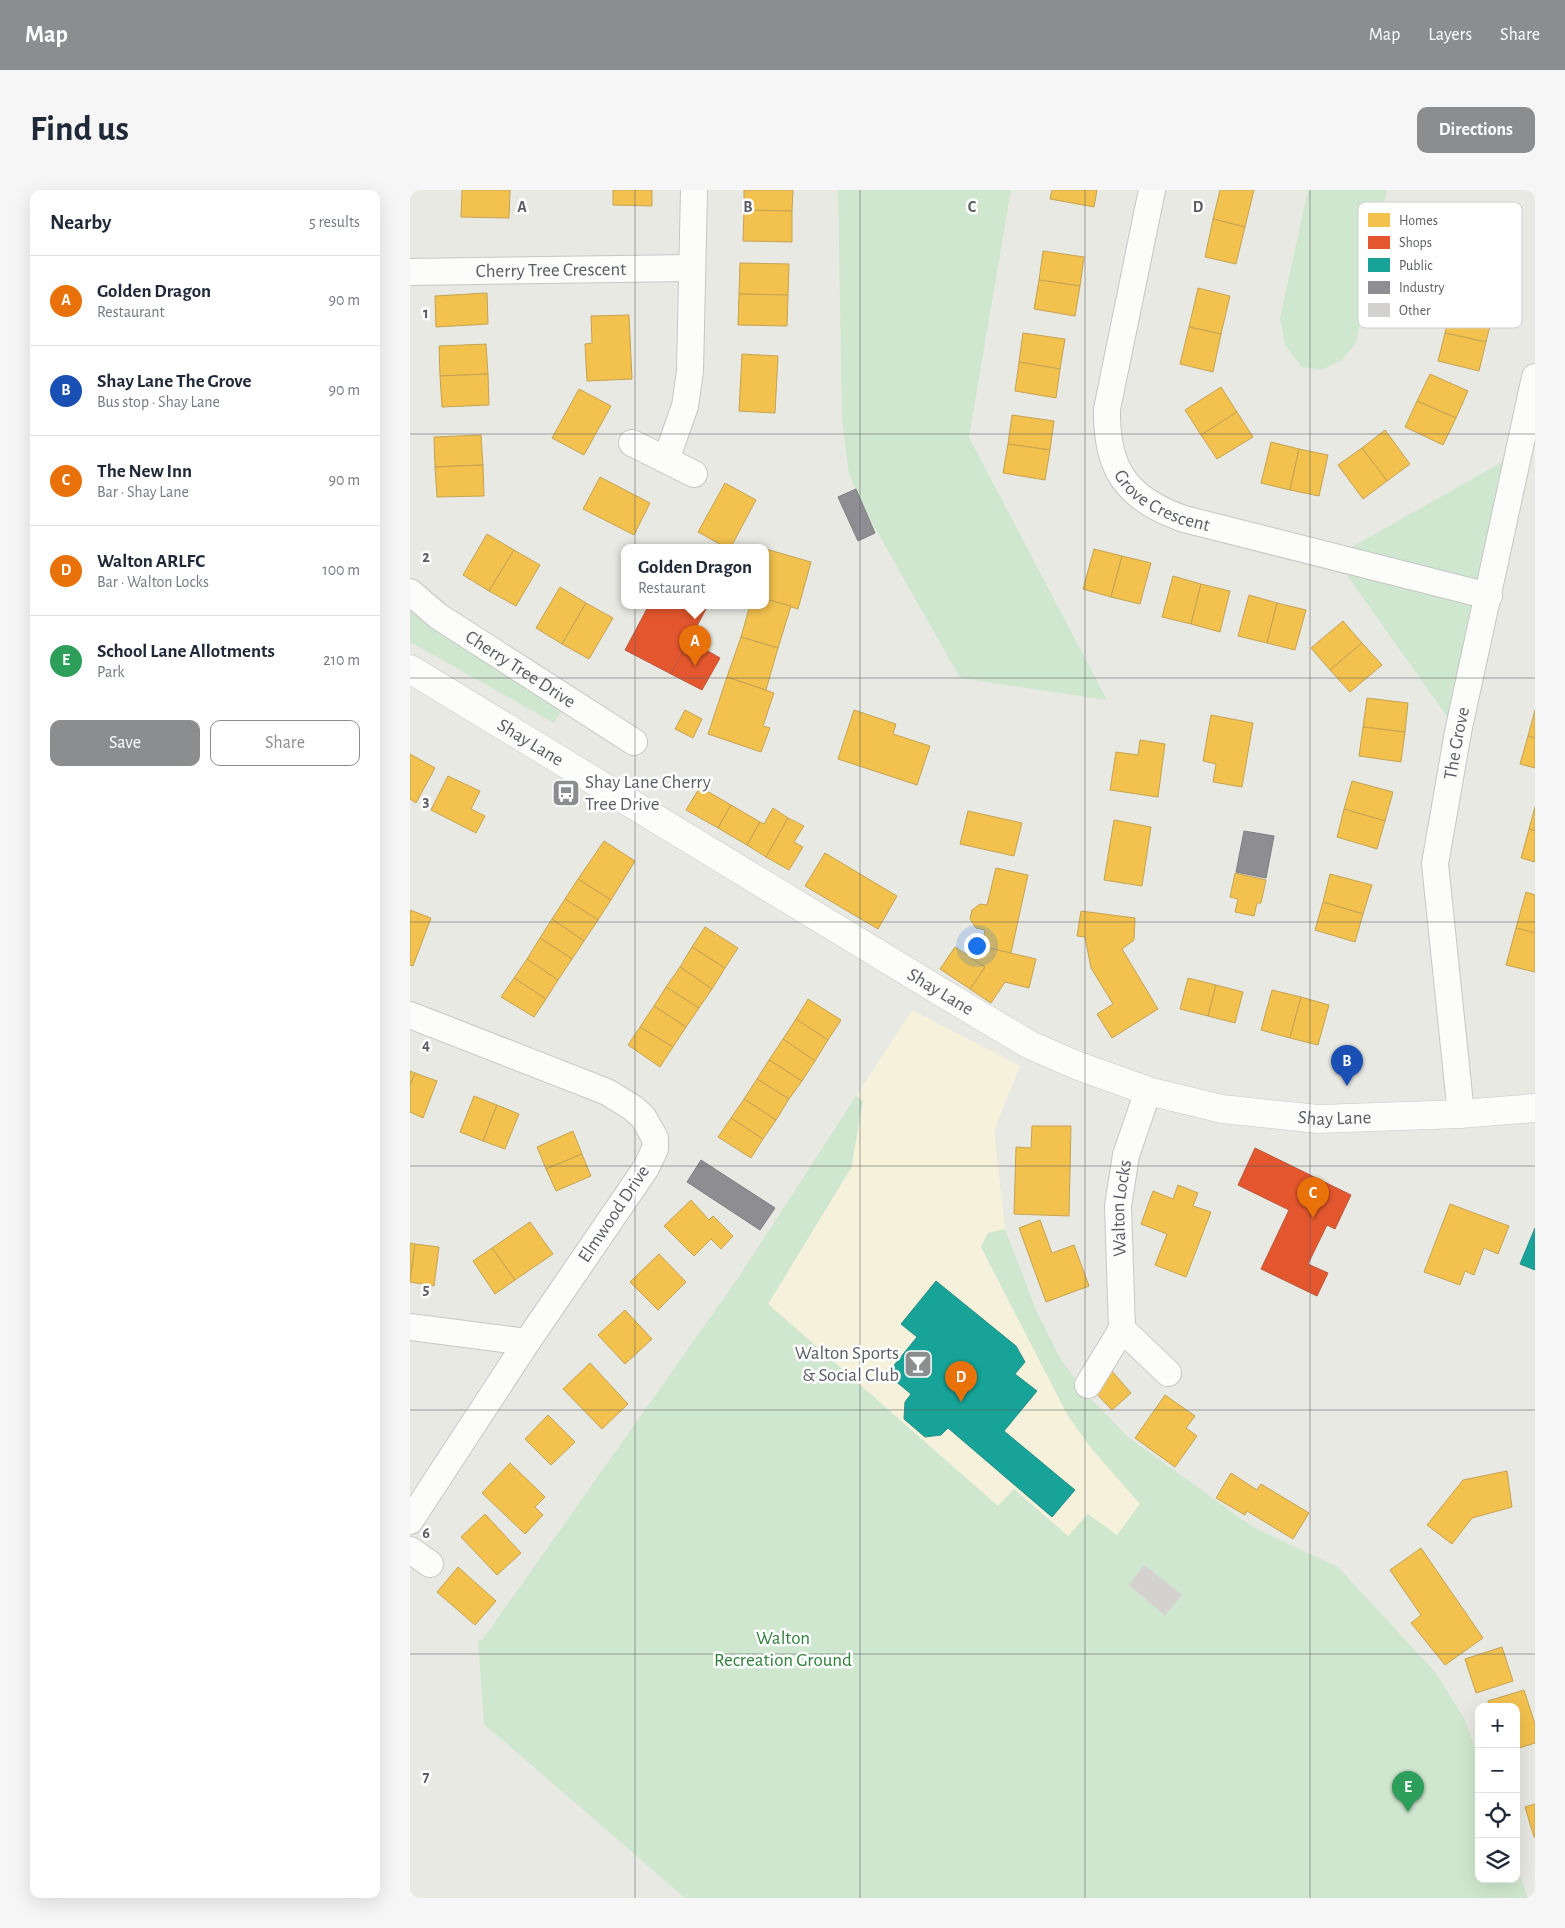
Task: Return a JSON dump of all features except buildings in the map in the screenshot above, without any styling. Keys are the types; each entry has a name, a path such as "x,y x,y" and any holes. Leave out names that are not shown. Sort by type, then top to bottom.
{"main road":[{"name":"Shay Lane","path":"410,669 1030,1044 1076,1065 1148,1091 1222,1109 1318,1119 1460,1114 1535,1108"}],"street":[{"path":"666,460 684,406 690,371 694,190"},
{"name":"Grove Crescent","path":"1152,190 1107,409 1107,435 1110,451 1123,480 1141,499 1160,510 1184,519 1489,596"},
{"name":"Cherry Tree Crescent","path":"410,272 692,268"},
{"name":"The Grove","path":"1460,1114 1436,864 1458,732 1535,377"},
{"path":"632,442 694,474"},
{"name":"Cherry Tree Drive","path":"410,592 438,616 634,742"},
{"name":"Elmwood Drive","path":"410,1015 607,1092 643,1117 655,1138 655,1149 646,1168 527,1342 410,1521"},
{"name":"Walton Locks","path":"1122,1329 1118,1206 1126,1155 1148,1091"},
{"path":"410,1327 527,1342"},
{"path":"1088,1384 1122,1329 1168,1373"}],"shaded area":[{"path":"912,1010 1020,1066 994,1130 1005,1229 988,1233 981,1247 1068,1416 1092,1449 1140,1504 1117,1535 1068,1536 1014,1489 998,1506 768,1304 851,1168 863,1101 856,1096"}],"green space":[{"path":"838,190 1011,190 969,437 1107,700 960,678 871,521 849,475 842,420"},
{"path":"1308,190 1387,190 1385,202 1358,202 1359,328 1356,343 1342,360 1322,370 1302,367 1285,345 1280,318"},
{"path":"1518,453 1458,732 1334,557"},
{"path":"410,607 562,710 554,723 410,642"},
{"name":"Walton Recreation Ground","path":"856,1096 863,1101 851,1168 768,1304 998,1506 1014,1489 1068,1536 1088,1514 1117,1535 1140,1504 1092,1449 1068,1416 981,1247 988,1233 1005,1229 1037,1312 1061,1360 1091,1399 1128,1437 1253,1527 1338,1567 1436,1673 1465,1720 1475,1748 1475,1883 1520,1883 1520,1876 1528,1898 685,1898 484,1724 478,1641 483,1639 738,1278"}],"place":[{"name":"Golden Dragon","path":"695,666"},
{"name":"Shay Lane Cherry Tree Drive","path":"566,793"},
{"name":"Shay Lane The Grove","path":"1347,1086"},
{"name":"The New Inn","path":"1313,1218"},
{"name":"Walton Sports & Social Club","path":"918,1364"},
{"name":"Walton ARLFC","path":"961,1402"},
{"name":"School Lane Allotments","path":"1408,1812"}]}
